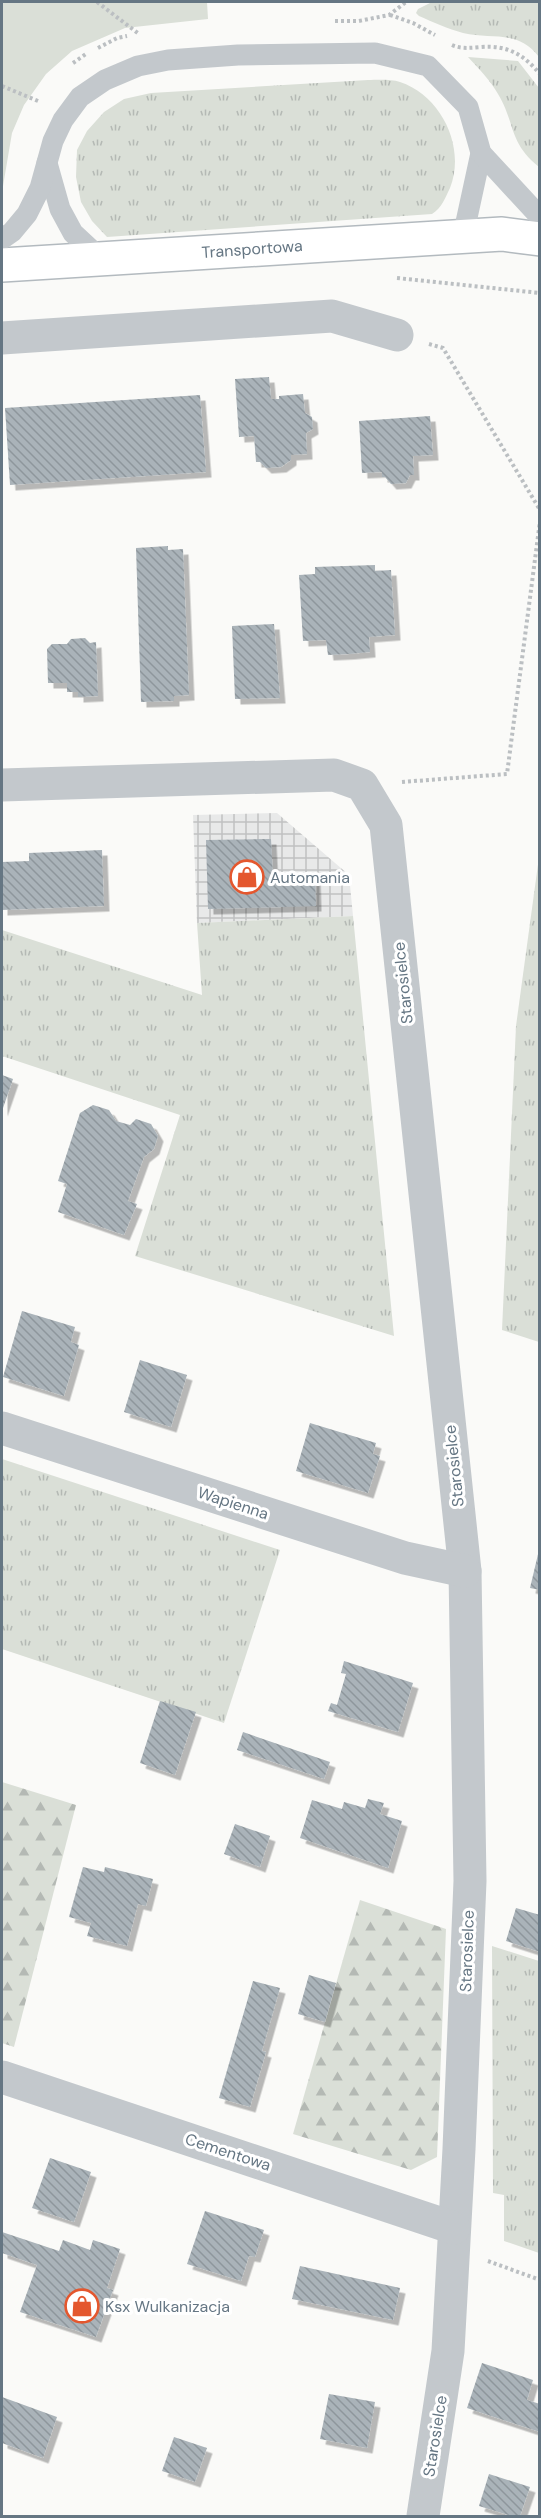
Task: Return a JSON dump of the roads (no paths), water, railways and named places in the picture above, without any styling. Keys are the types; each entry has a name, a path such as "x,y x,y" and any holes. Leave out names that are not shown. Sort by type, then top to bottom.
{"street":[{"name":"Transportowa","path":"502,234 540,218"},
{"name":"Transportowa","path":"2,265 502,234 540,239"},
{"path":"2,338 332,316 397,335"},
{"name":"Starosielce","path":"2,785 334,775 362,785 386,825 465,1571 470,1881 448,2351 423,2517"},
{"name":"Wapienna","path":"2,1428 405,1558 465,1571"},
{"name":"Cementowa","path":"2,2078 454,2238"}],"lane":[{"path":"2,239 12,232 27,214 40,188 52,141 63,120 80,97 105,80 138,66 168,60 238,55 375,53 428,66 468,107 481,153 540,218"},
{"path":"463,236 481,153"},
{"path":"47,162 60,209 73,233 101,259"}],"place":[{"name":"Automania","path":"247,877"},
{"name":"Ksx Wulkanizacja","path":"82,2306"}]}
